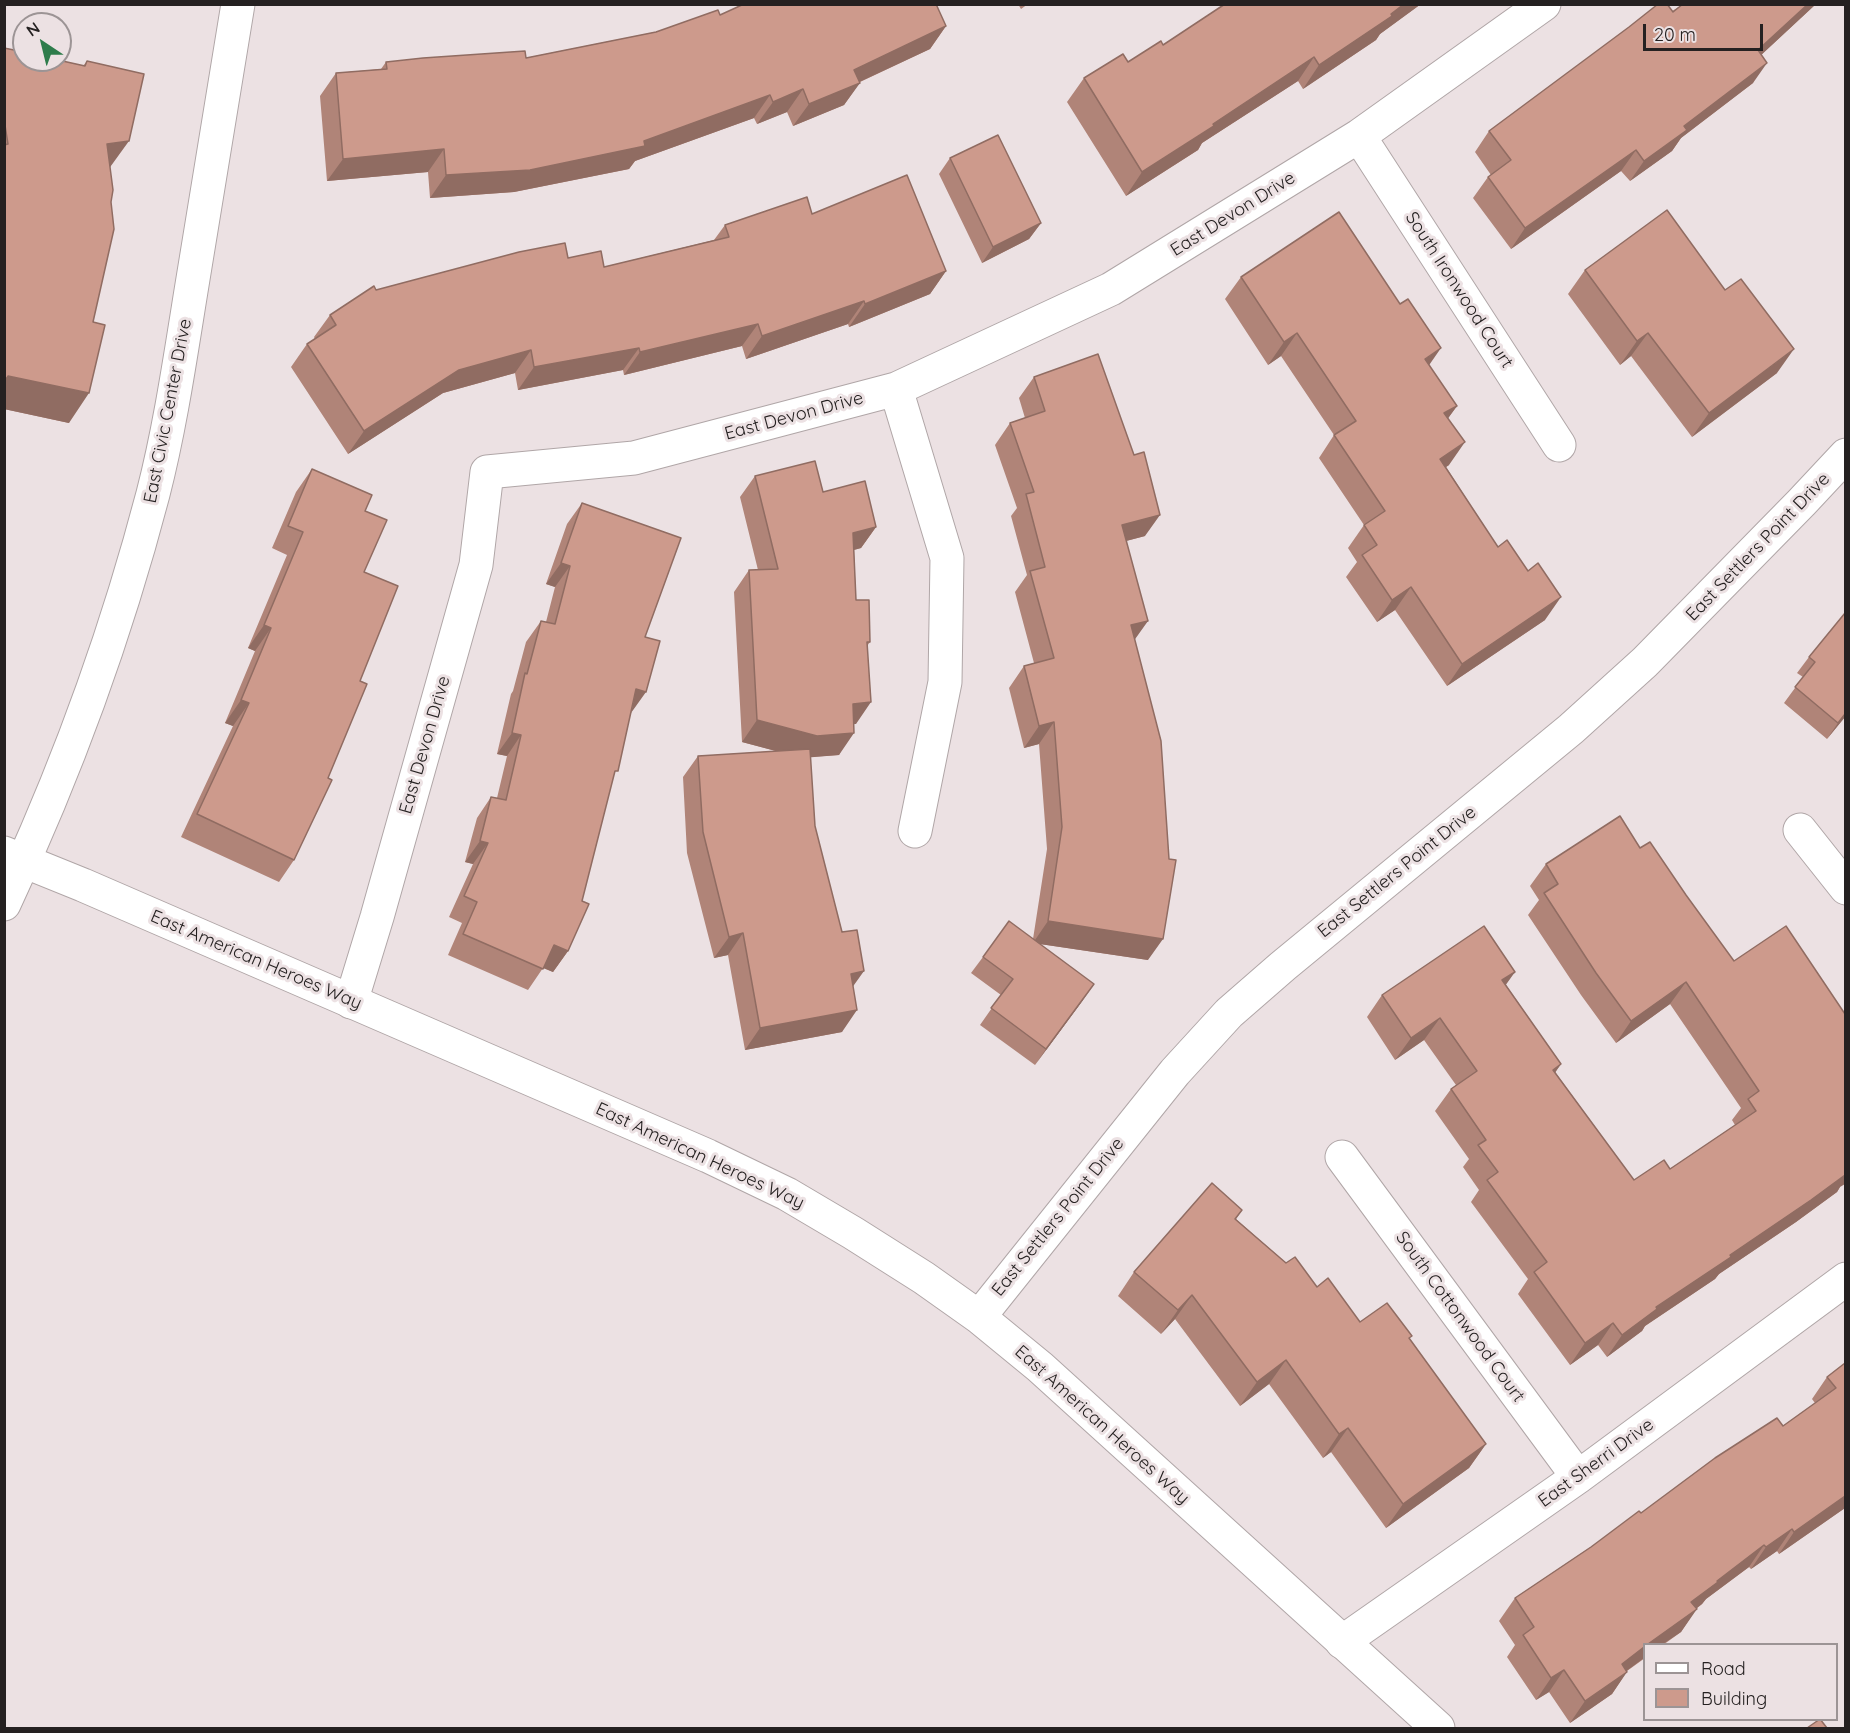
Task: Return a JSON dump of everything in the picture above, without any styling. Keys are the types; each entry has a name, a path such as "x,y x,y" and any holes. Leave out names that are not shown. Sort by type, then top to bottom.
{"street":[{"name":"East Civic Center Drive","path":"4,904 14,858 74,741 103,662 153,494 185,328 238,4"},
{"name":"East Devon Drive","path":"351,1002 476,565 487,472 634,458 896,389 1111,289 1359,136 1544,4"},
{"name":"South Ironwood Court","path":"1359,136 1559,445"},
{"path":"896,389 947,558 945,682 915,831"},
{"name":"East Settlers Point Drive","path":"979,1317 1175,1072 1229,1013 1571,729 1629,677 1802,502 1845,455"},
{"path":"1800,830 1845,888"},
{"name":"East American Heroes Way","path":"14,858 83,885 697,1152 787,1194 924,1278 979,1317 1040,1367 1438,1728"},
{"name":"South Cottonwood Court","path":"1342,1157 1578,1477"},
{"name":"East Sherri Drive","path":"1342,1642 1578,1477 1845,1279"}],"building":[{"path":"744,4 936,4 946,26 854,70 860,83 809,104 803,89 773,102 770,95 644,141 645,146 530,170 446,175 444,149 343,159 336,73 387,69 386,62 423,58 525,51 526,58 656,32 718,10 720,15"},
{"path":"1225,4 1404,4 1391,14 1392,16 1319,65 1314,57 1142,172 1084,78 1123,54 1128,62 1161,41 1163,45"},
{"path":"1658,4 1667,4 1673,12 1683,4 1808,4 1758,50 1767,63 1684,126 1687,130 1644,161 1636,150 1525,228 1488,177 1511,160 1489,131"},
{"path":"4,48 12,50 12,72 72,72 72,63 85,66 87,61 144,74 129,141 107,144 113,190 111,202 114,229 93,322 105,325 89,393 8,376 4,378 4,145 8,144 4,119"},
{"path":"998,135 1041,223 993,247 950,158"},
{"path":"907,175 946,271 865,304 864,301 762,336 758,324 640,352 639,348 534,367 531,350 459,370 364,431 307,344 336,325 330,315 374,286 376,290 519,252 565,243 568,258 601,251 604,267 729,237 725,225 807,197 812,214"},
{"path":"1667,210 1725,290 1741,279 1794,349 1709,413 1648,333 1637,341 1585,270"},
{"path":"1339,212 1400,304 1408,299 1441,348 1425,359 1457,406 1444,413 1465,442 1440,459 1498,547 1507,540 1528,571 1538,563 1561,597 1462,664 1411,587 1392,600 1362,555 1377,545 1364,525 1385,511 1334,435 1356,421 1297,333 1284,342 1241,277"},
{"path":"1098,354 1134,455 1144,452 1160,515 1122,525 1148,621 1131,625 1161,741 1169,859 1176,860 1163,939 1048,921 1062,827 1054,722 1039,726 1024,666 1054,658 1030,571 1045,567 1026,494 1034,492 1010,423 1045,411 1034,377"},
{"path":"815,461 823,492 865,481 876,527 853,533 856,600 869,600 870,642 867,642 871,702 853,704 854,733 817,736 757,720 749,570 778,569 755,476"},
{"path":"312,469 372,495 365,511 387,520 364,572 398,586 360,681 367,684 328,778 332,780 294,860 197,814 249,703 241,700 271,628 264,625 303,532 288,526"},
{"path":"582,503 681,538 645,637 660,641 646,692 636,689 618,771 615,771 582,901 589,904 568,951 554,945 543,969 463,934 477,902 464,896 488,843 480,841 491,797 506,800 521,735 512,733 525,673 527,674 541,621 555,624 570,566 561,563"},
{"path":"1845,613 1845,714 1838,723 1795,687 1815,662 1809,657"},
{"path":"810,749 815,826 842,932 857,930 864,971 851,974 857,1010 760,1028 743,933 729,937 703,832 698,756"},
{"path":"1620,816 1640,848 1650,842 1734,961 1786,926 1845,1014 1845,1175 1730,1255 1731,1257 1656,1307 1657,1309 1622,1335 1613,1323 1585,1343 1534,1272 1547,1262 1487,1180 1498,1172 1478,1145 1486,1140 1451,1089 1477,1071 1440,1018 1411,1038 1382,995 1484,926 1515,972 1502,980 1561,1064 1553,1070 1634,1180 1664,1160 1670,1169 1756,1111 1748,1099 1759,1091 1686,982 1631,1021 1596,973 1544,893 1558,884 1546,864"},
{"path":"1009,921 1094,984 1046,1049 991,1008 1013,979 983,957"},
{"path":"1212,1183 1242,1210 1235,1219 1286,1263 1295,1257 1317,1287 1328,1278 1360,1322 1387,1303 1412,1336 1409,1338 1486,1444 1403,1504 1348,1428 1339,1434 1286,1360 1257,1382 1192,1295 1178,1310 1134,1272"},
{"path":"1845,1363 1845,1496 1794,1532 1792,1529 1766,1547 1764,1545 1717,1581 1691,1602 1697,1609 1649,1643 1643,1643 1643,1648 1622,1664 1627,1672 1585,1701 1564,1670 1551,1678 1523,1635 1534,1627 1515,1598 1591,1547 1639,1511 1641,1513 1715,1458 1777,1418 1783,1426 1836,1388 1827,1377"},
{"path":"1817,1721 1822,1721 1827,1728 1807,1728"}]}
